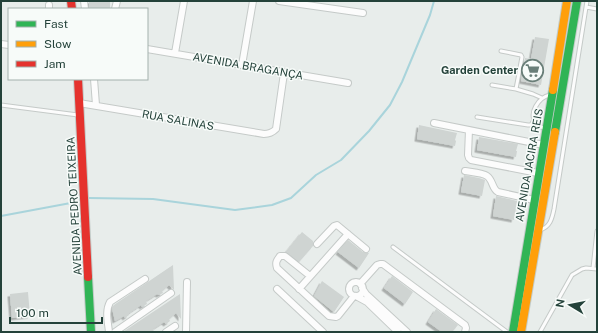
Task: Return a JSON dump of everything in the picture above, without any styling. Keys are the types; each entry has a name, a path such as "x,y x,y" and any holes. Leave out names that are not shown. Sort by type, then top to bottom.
{"main road":[{"name":"AVENIDA JACIRA REIS","path":"513,332 567,1"},
{"name":"AVENIDA JACIRA REIS","path":"521,332 576,1"},
{"name":"AVENIDA PEDRO TEIXEIRA","path":"78,80 91,332"}],"street":[{"path":"175,54 184,1"},
{"path":"242,65 253,1"},
{"path":"279,1 363,13"},
{"name":"AVENIDA BRAGANÇA","path":"148,49 348,83"},
{"name":"RUA SALINAS","path":"79,103 269,134 276,129 284,72"},
{"path":"94,80 96,105"},
{"path":"434,123 544,145"},
{"path":"469,130 468,155 471,160 538,174"},
{"path":"465,171 486,175 498,192 534,200"},
{"path":"317,244 336,224 366,249"},
{"path":"299,288 348,234"},
{"path":"310,276 285,256 280,256 276,261 277,268 329,316 332,317 338,316 355,296 360,294 361,286 377,265 383,264 465,325 465,332"},
{"path":"109,332 107,311 110,302 145,278"},
{"path":"186,332 187,282"},
{"path":"398,332 367,302 352,295 349,292 349,287 354,283 361,286 366,294 407,332"},
{"path":"277,289 323,332"},
{"path":"115,332 171,292"},
{"path":"166,332 175,326"}],"lane":[{"name":"AVENIDA JACIRA REIS","path":"537,232 549,225 553,214 587,1"},
{"path":"586,8 597,9"},
{"path":"501,51 521,55 522,57 516,89"},
{"path":"492,86 516,89 542,98"},
{"path":"477,118 531,125 534,120 535,108 538,103 546,95 552,94"},
{"path":"1,104 80,115"},
{"path":"534,120 536,124 546,129"},
{"path":"593,268 597,231"},
{"path":"393,247 507,332"},
{"path":"540,332 572,275 586,268 597,269"}],"building":[{"path":"89,1 110,1 110,8 89,8"},
{"name":"Garden Center","path":"535,37 549,39 541,85 521,81 525,58 531,59"},
{"path":"419,125 457,133 455,146 417,139"},
{"path":"479,137 518,144 516,157 477,150"},
{"path":"464,175 485,180 482,196 461,192"},
{"path":"496,196 517,201 514,220 493,216"},
{"path":"302,232 313,241 313,246 299,262 286,252"},
{"path":"348,240 363,252 369,253 359,268 338,252"},
{"path":"173,265 174,290 169,285 162,291 163,293 159,295 157,294 146,301 147,304 142,307 141,305 129,313 129,315 125,318 124,316 115,321 112,308 114,305"},
{"path":"392,276 413,292 405,304 384,288"},
{"path":"322,281 344,297 334,312 314,296"},
{"path":"28,292 30,316 12,318 10,294"},
{"path":"180,294 181,319 176,313 166,324 164,322 153,329 154,332 123,332"},
{"path":"436,309 458,325 452,332 442,332 428,322"}],"waterway":[{"path":"89,198 153,199 235,210 272,205 291,198 316,175 341,160 369,131 390,105 402,82 430,15 434,1"},
{"path":"1,216 76,202"}],"traffic: fast":[{"path":"555,132 577,1"},
{"path":"513,332 553,90"},
{"path":"88,277 91,332"}],"traffic: slow":[{"path":"553,90 567,1"},
{"path":"521,332 555,132"}],"traffic: jam":[{"path":"71,1 72,8"},
{"path":"78,80 88,277"}],"place":[{"name":"Garden Center","path":"533,70"}]}
